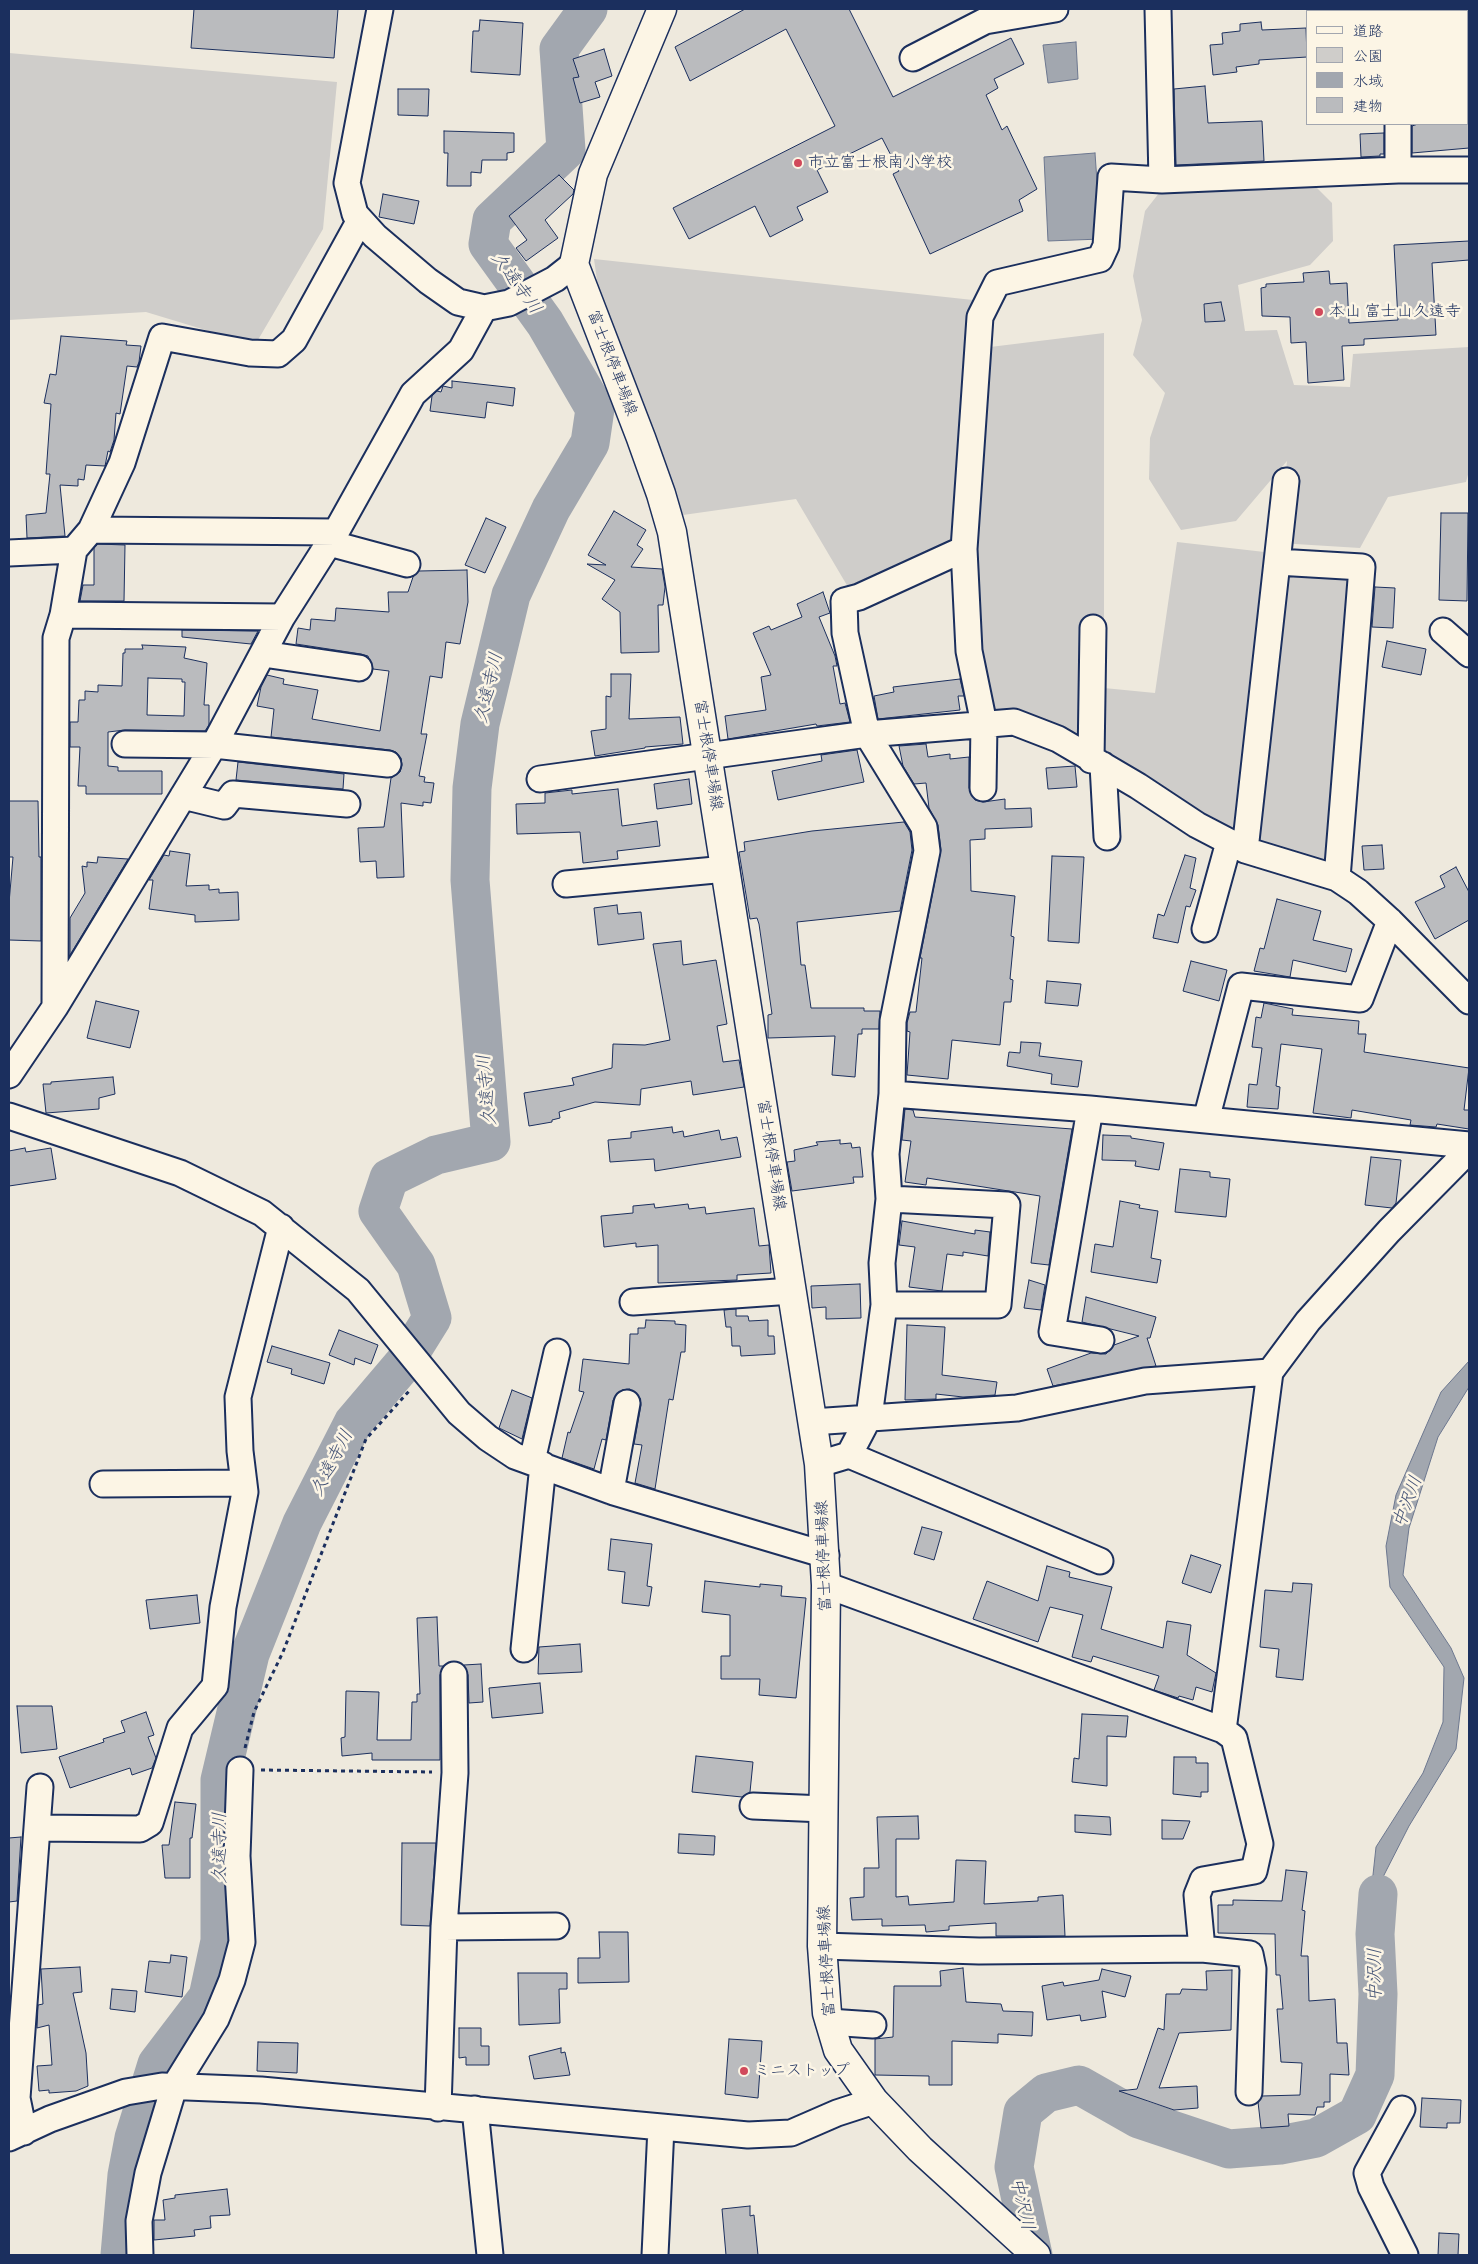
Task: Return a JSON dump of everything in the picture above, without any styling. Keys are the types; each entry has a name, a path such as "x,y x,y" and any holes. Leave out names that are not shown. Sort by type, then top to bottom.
{"main road":[{"path":"565,271 594,174 662,9"},
{"name":"富士根停車場線","path":"565,271 662,494 672,532 819,1464 826,1555 822,1946 829,2022 838,2050 874,2101 920,2149 1036,2255"}],"street":[{"path":"380,9 347,183 355,214 375,236 428,281 458,302 484,308 509,303 565,271"},
{"path":"913,58 985,15 1055,9"},
{"path":"1158,9 1162,180"},
{"path":"1398,125 1398,170"},
{"path":"983,788 984,724 969,651 964,549 980,317 997,283 1100,259 1106,246 1111,177 1162,180 1398,170 1469,170"},
{"path":"55,1007 56,638 63,615 74,550 91,530 122,463 162,337 250,353 278,354 294,340 360,220"},
{"path":"9,1075 55,1007 214,745 282,617 332,537 413,394 461,350 484,308"},
{"path":"1205,929 1237,846 1277,562 1286,481"},
{"path":"91,530 332,537 407,564"},
{"path":"849,1455 869,1418 884,1305 882,1263 889,1199 886,1154 892,1094 893,1021 927,851 924,827 867,734 845,633 844,601 964,549"},
{"path":"9,553 74,550"},
{"path":"1277,562 1362,567 1337,878"},
{"path":"63,615 282,617"},
{"path":"1093,628 1097,762 1106,837"},
{"path":"1443,631 1469,654"},
{"path":"263,654 359,668"},
{"path":"540,779 867,734 1014,722 1058,739 1197,825 1237,846 1337,878 1358,892 1390,921 1469,1001"},
{"path":"126,744 214,745 388,764"},
{"path":"183,796 224,806 233,794 347,804"},
{"path":"566,884 726,869"},
{"path":"1206,1120 1241,986 1360,999 1390,921"},
{"path":"892,1094 1090,1109 1469,1145"},
{"path":"1090,1109 1052,1332 1101,1340"},
{"path":"9,1116 180,1173 262,1212 358,1290 459,1413 488,1438 516,1456 611,1491 826,1555"},
{"path":"1223,1730 1270,1372 1314,1314 1389,1231 1469,1150"},
{"path":"884,1305 998,1305 1007,1205 889,1199"},
{"path":"37,1828 140,1829 150,1823 180,1728 215,1686 223,1607 245,1492 240,1451 238,1397 281,1227"},
{"path":"633,1302 792,1291"},
{"path":"524,1649 538,1463 557,1352"},
{"path":"812,1422 1017,1408 1145,1381 1270,1372"},
{"path":"611,1491 627,1403"},
{"path":"819,1464 849,1455 1100,1561"},
{"path":"103,1484 244,1483"},
{"path":"826,1585 1223,1730 1234,1738 1260,1844 1254,1871 1203,1880 1197,1895 1202,1949"},
{"path":"438,2108 444,1926 455,1773 454,1675"},
{"path":"140,2255 139,2221 168,2087 216,2019 232,1980 242,1942 237,1856 240,1770"},
{"path":"40,1787 17,2098 16,2135 50,2119 126,2092 168,2087 261,2090 438,2108 475,2109 748,2135 790,2133 837,2113 874,2101"},
{"path":"753,1806 824,1809"},
{"path":"444,1926 556,1926"},
{"path":"822,1946 979,1951 1202,1949 1250,1954 1253,1969 1249,2092"},
{"path":"829,2022 873,2025"},
{"path":"475,2109 490,2255"},
{"path":"1402,2109 1367,2173 1371,2187 1405,2255"},
{"path":"654,2255 661,2127"}],"path":[{"path":"421,1367 366,1439 283,1652 254,1712 240,1770 455,1773"}],"green space":[{"path":"9,53 337,82 323,229 255,345 146,312 9,320"},
{"path":"1305,176 1332,203 1333,241 1310,265 1238,285 1245,331 1277,330 1294,385 1350,387 1353,354 1469,347 1469,471 1466,482 1388,497 1360,548 1279,543 1287,461 1236,521 1181,530 1149,479 1150,438 1165,393 1133,355 1142,320 1133,276 1145,211 1163,188"},
{"path":"594,259 973,300 965,539 848,587 796,499 683,515 602,316"},
{"path":"1104,333 1104,688 1155,693 1177,542 1282,554 1355,571 1337,865 1257,844 979,716 969,651 982,348"}],"water":[{"path":"1076,42 1078,79 1048,83 1043,45"},
{"path":"1095,153 1101,239 1048,241 1044,157"},
{"path":"1469,1361 1469,1387 1438,1437 1409,1528 1403,1575 1451,1648 1464,1678 1456,1749 1409,1826 1383,1877 1376,1947 1369,1912 1376,1847 1423,1773 1443,1722 1444,1667 1390,1587 1386,1546 1396,1495 1441,1392"}],"building":[{"path":"194,9 338,9 334,58 191,48"},
{"path":"745,9 849,9 893,97 1011,38 1024,64 994,79 998,88 986,95 1002,130 1007,126 1037,189 1019,200 1023,211 930,254 893,174 899,171 882,138 817,170 828,192 797,207 803,220 770,237 755,206 689,239 673,208 835,126 786,29 690,81 675,47"},
{"path":"480,20 523,23 520,75 471,72 473,31 479,31"},
{"path":"1261,22 1262,30 1306,28 1306,57 1259,60 1259,64 1236,67 1237,72 1213,75 1210,45 1223,44 1222,33 1240,31 1240,24"},
{"path":"604,49 612,76 595,82 600,97 580,103 573,78 579,77 573,59"},
{"path":"1205,86 1208,123 1262,121 1264,161 1176,165 1174,89"},
{"path":"398,89 429,89 428,116 398,115"},
{"path":"1469,124 1469,148 1412,153 1412,126"},
{"path":"444,131 514,133 514,152 507,153 507,160 482,160 481,173 471,172 471,186 447,186 448,153 444,153"},
{"path":"1384,133 1384,154 1361,157 1360,134"},
{"path":"559,175 574,190 573,194 545,220 558,238 526,261 516,248 527,240 509,216"},
{"path":"383,194 419,201 414,224 379,217"},
{"name":"本山 富士山久遠寺","path":"1469,241 1469,260 1432,263 1436,335 1364,339 1364,345 1342,346 1344,380 1308,383 1306,342 1291,343 1290,317 1262,316 1261,288 1266,287 1266,284 1304,282 1303,273 1329,271 1330,284 1347,283 1349,323 1398,320 1394,245"},
{"path":"1221,302 1225,321 1205,322 1204,304"},
{"path":"61,336 127,341 126,345 141,346 139,362 137,367 127,366 120,414 116,413 114,440 110,452 108,451 105,466 86,465 84,480 78,479 78,486 60,485 65,536 27,538 26,515 46,513 50,474 46,474 51,404 44,403 50,374 56,375"},
{"path":"452,381 515,388 513,406 487,402 485,418 430,411 432,396 437,391 441,392 443,386 452,388"},
{"path":"614,511 646,530 637,545 643,549 631,567 662,569 665,587 663,605 658,605 659,652 621,653 620,612 602,599 615,580 587,564 606,565 588,555"},
{"path":"1441,513 1468,513 1467,601 1439,600"},
{"path":"486,518 506,527 485,573 465,565"},
{"path":"98,544 125,545 124,601 80,601 83,585 94,585 94,548"},
{"path":"467,570 468,602 460,644 446,642 442,678 430,676 421,734 427,734 419,776 425,777 424,782 434,783 431,803 423,802 423,806 401,803 404,877 377,878 376,861 360,862 358,828 384,827 391,778 400,772 401,758 396,752 390,750 271,737 274,709 257,706 261,687 267,675 284,679 283,684 318,690 312,719 380,731 389,671 373,669 368,656 296,644 298,628 310,630 311,619 335,621 336,608 389,612 388,592 408,592 413,577 419,571"},
{"path":"1375,587 1395,588 1393,628 1372,627"},
{"path":"823,592 830,613 819,617 835,656 837,666 833,666 840,704 845,703 850,722 817,726 816,724 728,739 725,716 766,710 761,677 771,675 753,633 769,626 771,630 802,617 797,604"},
{"path":"182,630 258,631 251,644 182,637"},
{"path":"1387,641 1426,649 1421,675 1382,667"},
{"path":"142,645 186,647 184,658 207,663 204,705 209,705 209,725 205,731 125,730 108,732 108,766 118,767 118,771 162,771 162,794 86,794 86,786 78,786 80,747 70,747 70,722 78,722 79,700 85,700 85,691 98,692 98,685 122,686 123,653 125,653 125,649 143,649","holes":["148,678 182,679 182,682 185,682 184,716 147,715"]},
{"path":"611,674 631,674 629,719 680,717 683,744 645,747 595,756 591,731 606,729 606,696 611,697"},
{"path":"960,679 964,696 958,696 960,710 878,719 874,696 894,692 893,687"},
{"path":"926,744 928,757 950,754 950,759 969,757 969,788 975,800 983,802 1005,799 1005,809 1031,808 1032,827 985,829 985,839 970,840 971,891 1015,896 1011,936 1014,937 1010,979 1013,980 1011,1002 1004,1002 1000,1045 952,1040 948,1079 907,1075 910,1032 907,1031 907,1023 910,1012 916,1012 922,958 920,958 941,850 938,825 929,808 926,783 914,784 903,766 899,746"},
{"path":"857,750 864,782 778,800 772,771 822,761 821,755"},
{"path":"238,762 344,774 343,789 236,780"},
{"path":"1075,766 1077,787 1048,789 1046,768"},
{"path":"689,779 692,804 657,809 654,784"},
{"path":"618,789 622,826 657,821 660,846 617,851 618,859 583,863 580,832 517,834 516,804 545,803 545,793 572,790 572,794"},
{"path":"9,801 38,801 39,857 41,857 41,941 9,940 9,903 13,857 9,857"},
{"path":"904,822 910,832 912,850 900,911 797,922 801,965 805,965 811,1008 864,1008 864,1011 880,1011 879,1029 862,1029 862,1034 858,1034 855,1077 832,1075 835,1036 768,1038 768,1015 772,1014 759,924 757,918 750,919 739,852 745,851 744,842 812,831"},
{"path":"1382,845 1384,869 1364,870 1362,846"},
{"path":"170,851 190,854 186,886 209,885 209,890 219,889 219,893 238,892 239,920 195,922 195,915 149,909 153,880 149,880 164,855 169,856"},
{"path":"1185,855 1196,858 1190,888 1196,890 1190,907 1186,906 1178,943 1153,938 1158,914 1164,916"},
{"path":"1052,856 1084,857 1079,943 1048,941"},
{"path":"98,857 128,859 70,955 70,918 85,893 82,866 87,867 87,862 97,863"},
{"path":"1456,867 1469,892 1469,920 1435,939 1415,902 1445,887 1440,876"},
{"path":"1277,899 1321,911 1313,940 1352,949 1346,972 1293,960 1290,977 1254,971 1260,948 1264,949"},
{"path":"617,905 618,914 641,912 644,939 598,945 594,908"},
{"path":"681,941 683,965 716,960 727,1024 717,1026 723,1062 739,1060 744,1087 693,1095 691,1081 641,1089 640,1105 595,1102 559,1112 560,1118 552,1120 552,1122 529,1126 524,1093 574,1085 572,1078 612,1068 613,1044 645,1045 670,1040 653,944"},
{"path":"1191,961 1227,970 1219,1001 1183,991"},
{"path":"1047,981 1081,984 1078,1006 1045,1003"},
{"path":"96,1001 139,1011 130,1048 87,1038"},
{"path":"1264,1003 1293,1009 1292,1015 1359,1021 1358,1034 1366,1034 1364,1052 1469,1068 1464,1110 1469,1110 1469,1129 1437,1124 1436,1127 1410,1125 1411,1120 1352,1110 1351,1118 1313,1113 1322,1049 1281,1044 1276,1086 1280,1087 1278,1109 1247,1107 1249,1084 1257,1085 1262,1048 1252,1047 1256,1017 1261,1018"},
{"path":"1021,1042 1041,1043 1039,1056 1082,1061 1078,1087 1051,1084 1052,1074 1007,1066 1009,1052 1020,1053"},
{"path":"113,1077 115,1094 99,1098 99,1109 46,1113 43,1084"},
{"path":"905,1109 913,1110 915,1117 1072,1129 1049,1265 1031,1263 1040,1196 927,1178 926,1185 905,1182 911,1141 902,1140"},
{"path":"672,1127 673,1133 683,1131 684,1137 719,1130 721,1140 737,1137 741,1157 655,1171 654,1159 610,1162 608,1140 631,1138 631,1132"},
{"path":"1103,1135 1131,1136 1131,1138 1164,1143 1159,1170 1135,1166 1136,1161 1102,1160"},
{"path":"840,1140 840,1144 851,1143 852,1148 860,1147 863,1177 853,1177 854,1183 792,1191 787,1162 795,1161 794,1150 818,1145 816,1142"},
{"path":"25,1148 26,1152 51,1148 56,1179 9,1186 9,1151"},
{"path":"1371,1157 1401,1160 1396,1203 1392,1208 1365,1205"},
{"path":"1180,1169 1210,1172 1210,1177 1230,1179 1226,1217 1175,1212"},
{"path":"1120,1201 1140,1205 1139,1208 1158,1211 1151,1258 1161,1260 1157,1283 1091,1272 1095,1244 1113,1247"},
{"path":"654,1204 655,1208 688,1204 689,1209 705,1207 706,1214 754,1208 759,1246 769,1245 771,1273 737,1275 737,1280 658,1283 658,1245 636,1247 636,1243 604,1247 601,1216 633,1213 633,1206"},
{"path":"902,1221 975,1234 975,1230 990,1232 988,1256 963,1252 963,1256 947,1254 942,1291 909,1287 915,1247 899,1245"},
{"path":"1029,1280 1045,1285 1041,1310 1024,1308"},
{"path":"860,1284 861,1318 826,1319 826,1307 812,1308 811,1286"},
{"path":"1086,1297 1156,1317 1150,1338 1147,1338 1156,1366 1053,1386 1047,1369 1091,1353 1106,1354 1114,1345 1139,1336 1082,1322"},
{"path":"736,1309 736,1316 748,1316 749,1321 768,1320 768,1336 774,1336 775,1354 741,1356 740,1346 732,1346 731,1327 726,1327 724,1310"},
{"path":"646,1320 675,1321 675,1324 686,1325 685,1352 681,1352 673,1400 669,1399 655,1489 635,1483 642,1445 634,1444 641,1405 640,1398 630,1389 622,1390 613,1400 606,1440 602,1439 594,1469 562,1458 568,1432 570,1433 584,1392 579,1391 583,1359 629,1364 630,1334 638,1334 638,1328 645,1328"},
{"path":"907,1325 945,1327 942,1375 997,1382 995,1395 963,1397 936,1394 936,1399 905,1400"},
{"path":"339,1330 378,1345 371,1364 355,1358 354,1365 329,1355"},
{"path":"272,1346 330,1363 324,1384 291,1374 292,1369 267,1362"},
{"path":"512,1390 532,1398 522,1439 499,1428"},
{"path":"922,1527 942,1532 934,1560 914,1554"},
{"path":"611,1539 652,1544 647,1586 652,1587 649,1606 622,1603 625,1572 608,1570"},
{"path":"1191,1555 1221,1565 1211,1593 1182,1583"},
{"path":"1047,1566 1070,1572 1069,1577 1112,1587 1101,1629 1163,1648 1167,1621 1191,1625 1187,1655 1216,1673 1212,1692 1196,1687 1193,1700 1179,1696 1178,1698 1154,1690 1159,1676 1093,1656 1091,1662 1072,1657 1083,1615 1050,1607 1038,1642 973,1619 987,1581 1038,1601"},
{"path":"705,1581 760,1587 760,1584 782,1586 781,1596 806,1598 796,1698 759,1695 760,1679 721,1679 721,1656 730,1656 730,1615 702,1612"},
{"path":"1293,1583 1312,1584 1303,1680 1276,1677 1279,1649 1260,1647 1265,1590 1292,1592"},
{"path":"197,1595 200,1623 150,1629 146,1600"},
{"path":"437,1617 439,1666 444,1666 440,1675 440,1760 372,1760 372,1753 342,1756 341,1738 345,1737 346,1691 379,1692 377,1740 411,1740 412,1702 417,1702 417,1694 420,1694 417,1618"},
{"path":"580,1644 582,1672 538,1674 539,1647"},
{"path":"481,1664 483,1702 469,1703 468,1675 464,1665"},
{"path":"540,1683 543,1713 492,1718 489,1688"},
{"path":"17,1706 52,1706 57,1749 21,1753"},
{"path":"146,1712 154,1735 148,1737 156,1758 152,1768 132,1775 130,1768 70,1788 59,1757 104,1742 103,1739 125,1732 121,1721"},
{"path":"1082,1714 1128,1716 1126,1737 1107,1736 1107,1786 1072,1782 1074,1758 1079,1759"},
{"path":"696,1756 753,1762 750,1792 742,1797 692,1792"},
{"path":"1174,1757 1196,1757 1196,1763 1208,1763 1208,1792 1201,1792 1201,1797 1173,1794"},
{"path":"175,1802 196,1804 192,1838 190,1838 190,1878 165,1878 162,1845 169,1845"},
{"path":"1075,1815 1110,1817 1111,1835 1075,1832"},
{"path":"918,1816 919,1839 896,1839 896,1897 908,1896 909,1905 954,1902 956,1860 986,1861 984,1904 1038,1901 1038,1897 1063,1895 1065,1936 996,1936 996,1923 949,1926 949,1930 926,1932 925,1925 882,1926 882,1919 852,1920 850,1898 864,1897 864,1868 879,1868 877,1817"},
{"path":"1162,1820 1190,1821 1183,1839 1162,1839"},
{"path":"679,1834 715,1836 714,1855 678,1853"},
{"path":"21,1837 17,1901 9,1902 9,1838"},
{"path":"402,1843 436,1843 430,1926 401,1925"},
{"path":"1286,1870 1307,1872 1302,1910 1305,1911 1301,1956 1308,1956 1309,2001 1335,1999 1337,2043 1347,2043 1349,2075 1330,2074 1330,2102 1324,2102 1324,2107 1317,2107 1315,2115 1288,2114 1289,2126 1261,2128 1258,2102 1262,2096 1300,2095 1302,2063 1281,2062 1277,2009 1283,2009 1280,1975 1276,1975 1275,1934 1218,1933 1218,1905 1233,1905 1233,1900 1282,1901"},
{"path":"599,1932 628,1932 629,1982 578,1983 578,1958 600,1958"},
{"path":"171,1955 187,1957 182,1997 145,1992 149,1961 170,1963"},
{"path":"80,1967 82,1992 73,1993 86,2053 88,2086 76,2091 49,2093 49,2090 39,2091 37,2066 52,2065 49,2025 37,2028 38,2005 43,2004 41,1969"},
{"path":"963,1968 966,2002 1001,2004 1003,2011 1033,2012 1032,2036 998,2034 998,2043 952,2041 952,2085 929,2085 929,2076 875,2075 875,2039 893,2037 894,1986 941,1986 940,1971"},
{"path":"1102,1969 1131,1976 1125,1997 1102,1991 1106,2017 1081,2021 1080,2015 1047,2020 1042,1986 1063,1982 1064,1986 1099,1980"},
{"path":"1232,1970 1231,2030 1179,2033 1159,2088 1197,2086 1198,2108 1174,2110 1119,2091 1137,2089 1158,2028 1164,2030 1166,1994 1180,1994 1182,1989 1207,1990 1206,1971"},
{"path":"518,1973 567,1973 567,1989 559,1989 560,2023 519,2025"},
{"path":"112,1989 137,1991 135,2012 110,2009"},
{"path":"459,2028 481,2028 481,2046 489,2046 489,2065 466,2065 466,2057 459,2058"},
{"path":"729,2039 762,2041 758,2098 725,2094"},
{"path":"258,2042 298,2043 297,2073 257,2071"},
{"path":"561,2048 561,2053 565,2052 570,2075 534,2079 529,2056"},
{"path":"1422,2098 1461,2100 1460,2123 1447,2123 1447,2128 1420,2127"},
{"path":"227,2189 230,2215 210,2216 211,2228 194,2230 195,2236 154,2240 154,2220 165,2220 163,2200 175,2198 175,2195"},
{"path":"750,2206 750,2216 754,2215 758,2255 726,2255 722,2209"},
{"path":"1439,2233 1459,2234 1458,2255 1438,2255"}],"waterway":[{"name":"久遠寺川","path":"120,2255 127,2175 134,2138 157,2064 208,1997 220,1941 220,1780 250,1654 302,1523 353,1423 404,1363 432,1318 416,1265 378,1211 389,1178 436,1155 491,1142 470,880 472,788 480,724 511,595 551,509 590,443 595,409 545,323 488,244 492,220 566,150 559,49 588,9"},
{"name":"中沢川","path":"1033,2255 1014,2167 1023,2112 1046,2093 1079,2085 1139,2119 1229,2149 1280,2145 1316,2138 1357,2115 1375,2075 1378,1994 1375,1934 1378,1894"}],"place":[{"name":"市立富士根南小学校","path":"798,163"},
{"name":"本山 富士山久遠寺","path":"1319,312"},
{"name":"ミニストップ","path":"744,2071"}]}
